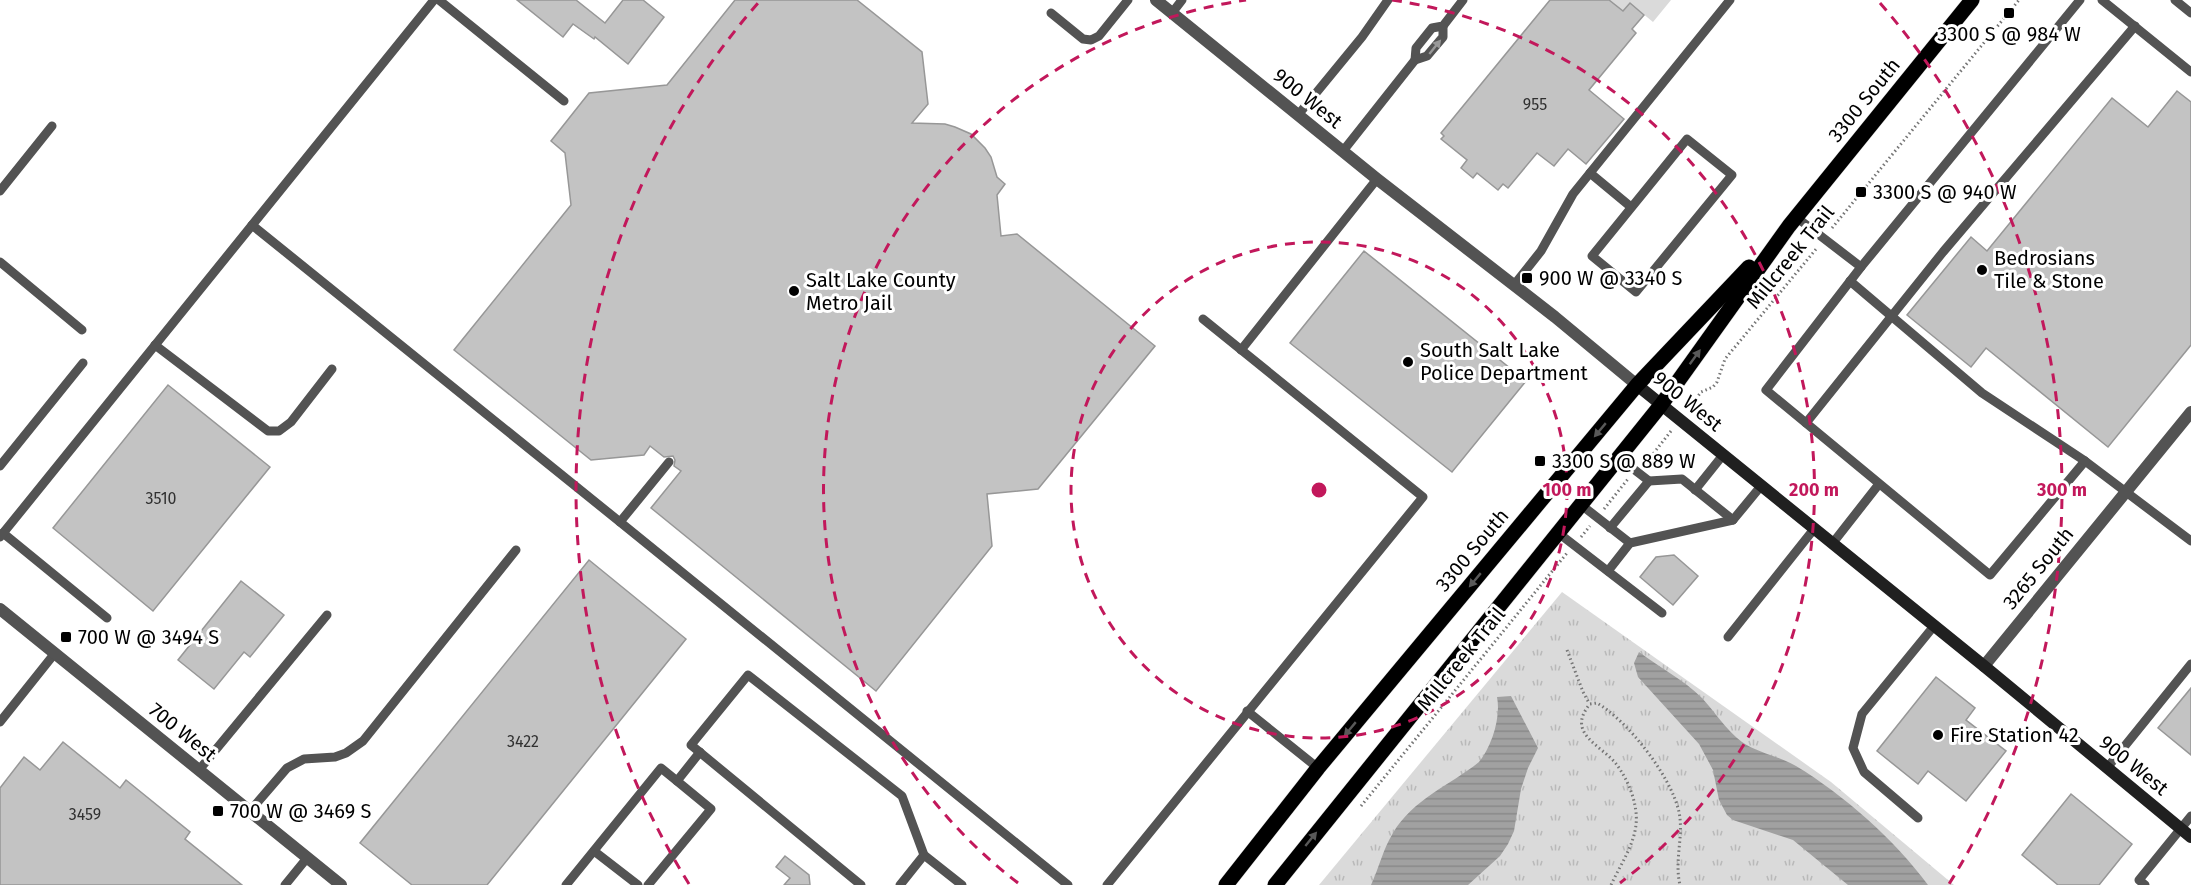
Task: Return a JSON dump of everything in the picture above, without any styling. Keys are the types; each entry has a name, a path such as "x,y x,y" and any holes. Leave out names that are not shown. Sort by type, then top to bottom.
{"main road":[{"name":"3300 South","path":"1275,885 1661,405 1792,221 1971,0"},
{"name":"3300 South","path":"1226,885 1318,768 1637,385 1792,221"},
{"name":"900 West","path":"1637,385 2186,833"}],"street":[{"name":"900 West","path":"1156,0 1637,385"},
{"name":"3265 South","path":"1984,666 2191,412"},
{"name":"700 West","path":"0,609 341,885"}],"lane":[{"path":"107,618 1,535 434,0"},
{"path":"439,0 564,101"},
{"path":"1052,13 1083,39 1090,40 1098,36 1128,0"},
{"path":"1172,13 1182,0"},
{"path":"1298,115 1345,58 1388,0"},
{"path":"1343,151 1415,60 1427,56 1443,37 1443,26 1463,0"},
{"path":"1514,285 1541,251 1573,194 1730,0"},
{"path":"2080,0 1861,267 1766,390 1990,575 2085,461"},
{"path":"2102,0 2191,72"},
{"path":"2175,0 2191,13"},
{"path":"1415,60 1416,48 1432,28 1443,26"},
{"path":"1806,423 1951,243 2135,26"},
{"path":"0,190 52,126"},
{"path":"1688,139 1732,176 1636,292 1592,256 1632,207 1688,139"},
{"path":"1590,173 1632,207"},
{"path":"1241,350 1377,179"},
{"path":"1792,221 1824,238 1861,267"},
{"path":"252,225 1068,885"},
{"path":"0,262 82,330"},
{"path":"1850,281 1982,393 2085,461 2191,541"},
{"path":"1107,885 1246,711 1423,497 1203,319"},
{"path":"155,345 268,431 279,431 291,422 332,369"},
{"path":"0,466 83,363"},
{"path":"1695,490 1723,455"},
{"path":"1618,457 1648,481 1682,479 1733,520"},
{"path":"620,522 669,462"},
{"path":"1610,528 1648,481"},
{"path":"1832,544 1879,484"},
{"path":"1608,571 1630,543 1733,520 1761,486"},
{"path":"1580,504 1630,543"},
{"path":"1728,637 1814,529"},
{"path":"1557,532 1662,613"},
{"path":"250,811 287,768 304,759 335,757 346,753 363,741 516,550"},
{"path":"199,770 327,615"},
{"path":"1918,819 1864,772 1852,748 1862,714 1934,626"},
{"path":"0,722 55,653"},
{"path":"2107,768 2191,664"},
{"path":"861,885 691,745 748,675 902,796 924,855 962,885"},
{"path":"1246,711 1318,768"},
{"path":"677,781 700,752"},
{"path":"567,885 661,768 711,809 648,885"},
{"path":"2145,885 2139,880 2186,833 2191,816"},
{"path":"594,851 638,885"},
{"path":"900,885 924,855"},
{"path":"285,885 307,858"}],"path":[{"name":"Millcreek Trail","path":"1701,392 1713,387 1725,360 2019,0"},
{"name":"Millcreek Trail","path":"1356,812 1635,470 1653,455"},
{"path":"1567,650 1590,704"},
{"path":"1590,704 1597,703 1618,720 1642,747 1666,781 1678,812 1680,831 1677,866 1680,885"},
{"path":"1590,704 1582,717 1584,734 1616,763 1630,788 1636,813 1634,837 1611,885"}],"green space":[{"path":"1609,0 1671,0 1653,22 1630,3 1623,11"},
{"path":"1562,592 1831,782 1954,885 1319,885"}],"shaded area":[{"path":"1639,652 1695,691 1742,742 1796,766 1832,790 1868,819 1915,868 1928,885 1848,885 1793,840 1733,820 1727,815 1719,800 1713,770 1699,744 1638,677 1634,663"},
{"path":"1511,696 1538,748 1521,789 1514,831 1500,856 1468,885 1371,885 1386,845 1401,821 1421,802 1479,762 1488,748 1494,731 1498,713 1497,697"}],"building":[{"path":"517,0 576,0 605,23 623,0 643,0 664,17 628,64 595,37 594,39 573,24 563,37"},
{"name":"Salt Lake County Metro Jail","path":"735,0 857,0 922,52 928,104 912,123 945,124 955,127 971,134 985,148 991,157 997,177 1005,184 997,195 1001,236 1017,234 1155,346 1038,489 987,494 992,546 876,691 651,508 681,471 674,466 673,456 664,457 650,446 644,455 591,460 454,350 571,205 565,153 551,141 589,93 667,85"},
{"path":"1550,0 1609,0 1623,11 1630,3 1644,15 1632,29 1636,33 1589,90 1624,119 1586,164 1568,149 1554,166 1537,153 1508,188 1503,184 1498,190 1477,173 1473,178 1461,168 1467,160 1441,139 1444,136 1441,133"},
{"path":"2177,91 2191,102 2191,345 2108,447 1986,348 1971,367 1907,315 1971,237 1987,251 2112,98 2148,127"},
{"name":"South Salt Lake Police Department","path":"1364,251 1526,381 1452,472 1290,343"},
{"path":"168,385 270,467 153,611 53,528"},
{"path":"1674,555 1698,576 1673,605 1640,577 1656,557"},
{"path":"589,560 686,639 487,885 412,885 360,843"},
{"path":"241,581 284,615 250,657 244,652 214,689 178,660"},
{"name":"Fire Station 42","path":"1936,677 1975,708 1966,720 2006,751 1966,801 1928,771 1918,784 1877,751"},
{"path":"2191,688 2191,755 2158,728"},
{"path":"63,742 120,788 126,780 190,832 185,839 242,885 0,885 0,788 24,757 40,770"},
{"path":"2071,794 2132,844 2099,885 2058,885 2022,855"},
{"path":"785,856 809,875 810,885 784,885 790,878 776,867"}],"place":[{"name":"3300 S @ 984 W","path":"2009,13"},
{"name":"3300 S @ 940 W","path":"1861,192"},
{"name":"Bedrosians Tile & Stone","path":"1982,270"},
{"name":"900 W @ 3340 S","path":"1527,278"},
{"name":"Salt Lake County Metro Jail","path":"794,291"},
{"name":"South Salt Lake Police Department","path":"1408,362"},
{"name":"3300 S @ 889 W","path":"1540,461"},
{"name":"700 W @ 3494 S","path":"66,637"},
{"name":"Fire Station 42","path":"1938,735"},
{"name":"700 W @ 3469 S","path":"218,811"}]}
